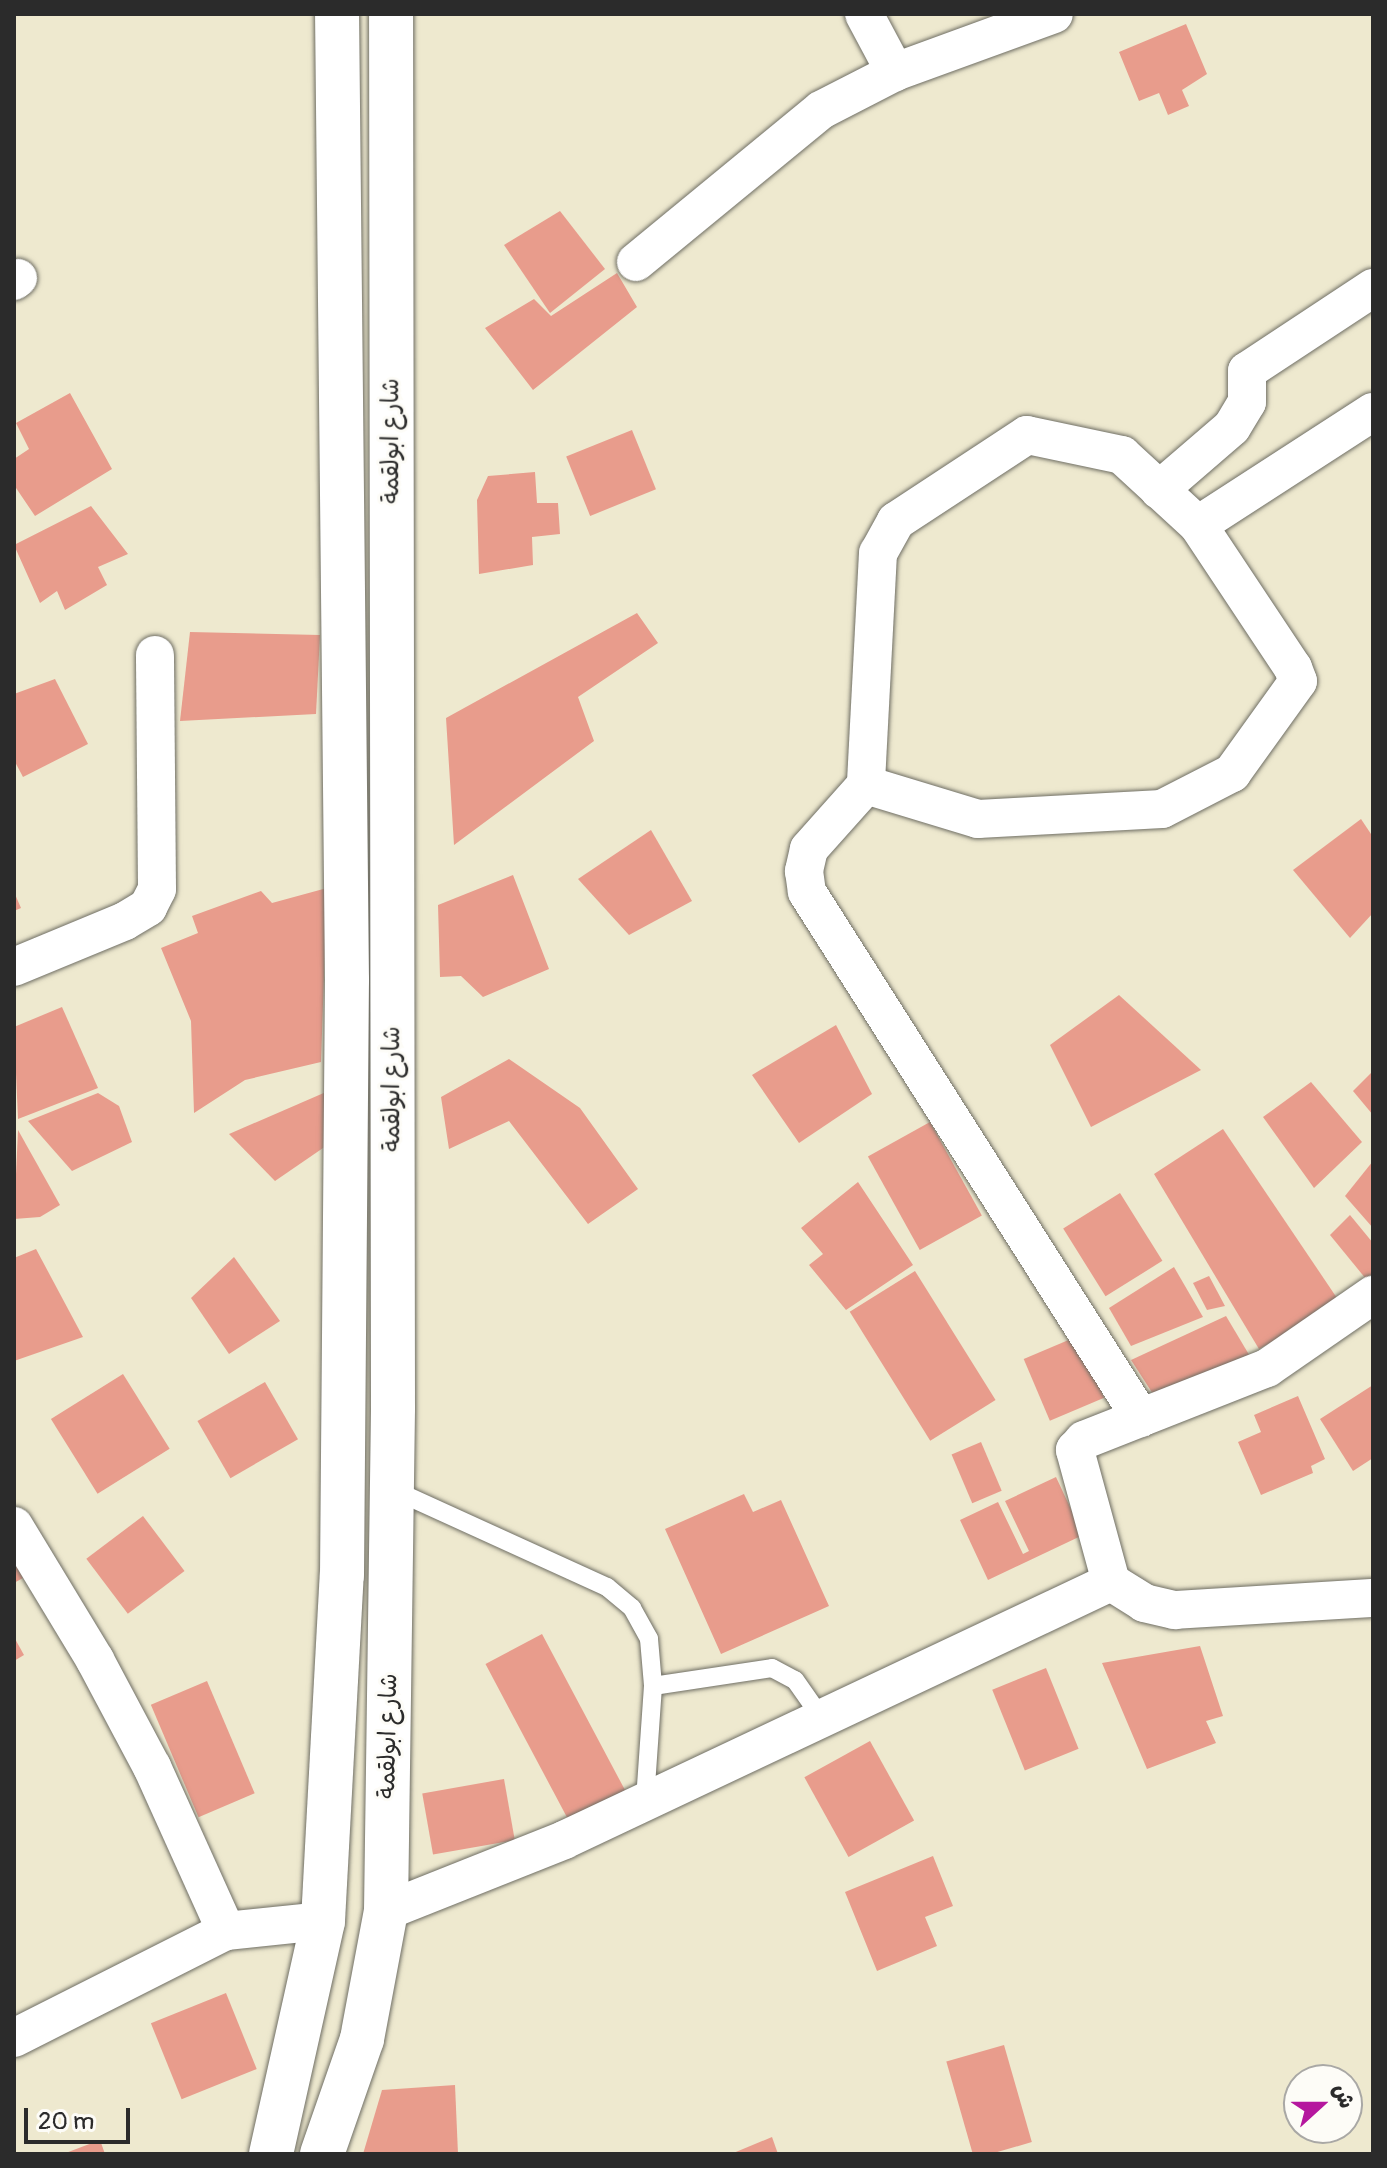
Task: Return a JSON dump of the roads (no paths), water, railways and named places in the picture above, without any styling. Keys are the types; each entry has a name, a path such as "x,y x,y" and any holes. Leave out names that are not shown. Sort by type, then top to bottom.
{"street":[{"name":"شارع ابولقمة","path":"271,2154 323,1921 342,1575 347,995 337,14"},
{"name":"شارع ابولقمة","path":"322,2154 362,2039 386,1911 391,1489 391,14"},
{"path":"864,14 895,72"},
{"path":"636,262 821,110 895,72 1054,14"},
{"path":"1159,490 1232,427 1247,402 1247,371 1373,288"},
{"path":"1198,525 1373,412"},
{"path":"866,785 978,819 1064,818 1162,809 1232,773 1298,681 1198,525 1122,455 1027,435 896,521 878,553 866,785 809,849 807,892 1141,1418"},
{"path":"14,967 125,921 148,907 157,889 155,655"},
{"path":"1373,1295 1267,1368 1084,1440 1075,1450 1111,1582 1144,1603 1175,1610 1373,1598"},
{"path":"14,1526 145,1753 226,1931"},
{"path":"386,1911 564,1840 1111,1582"},
{"path":"14,2038 226,1931 323,1921"}],"lane":[{"path":"391,1489 607,1587 632,1608 649,1639 653,1686 645,1801"},
{"path":"653,1686 772,1668 795,1680 821,1717"}]}
